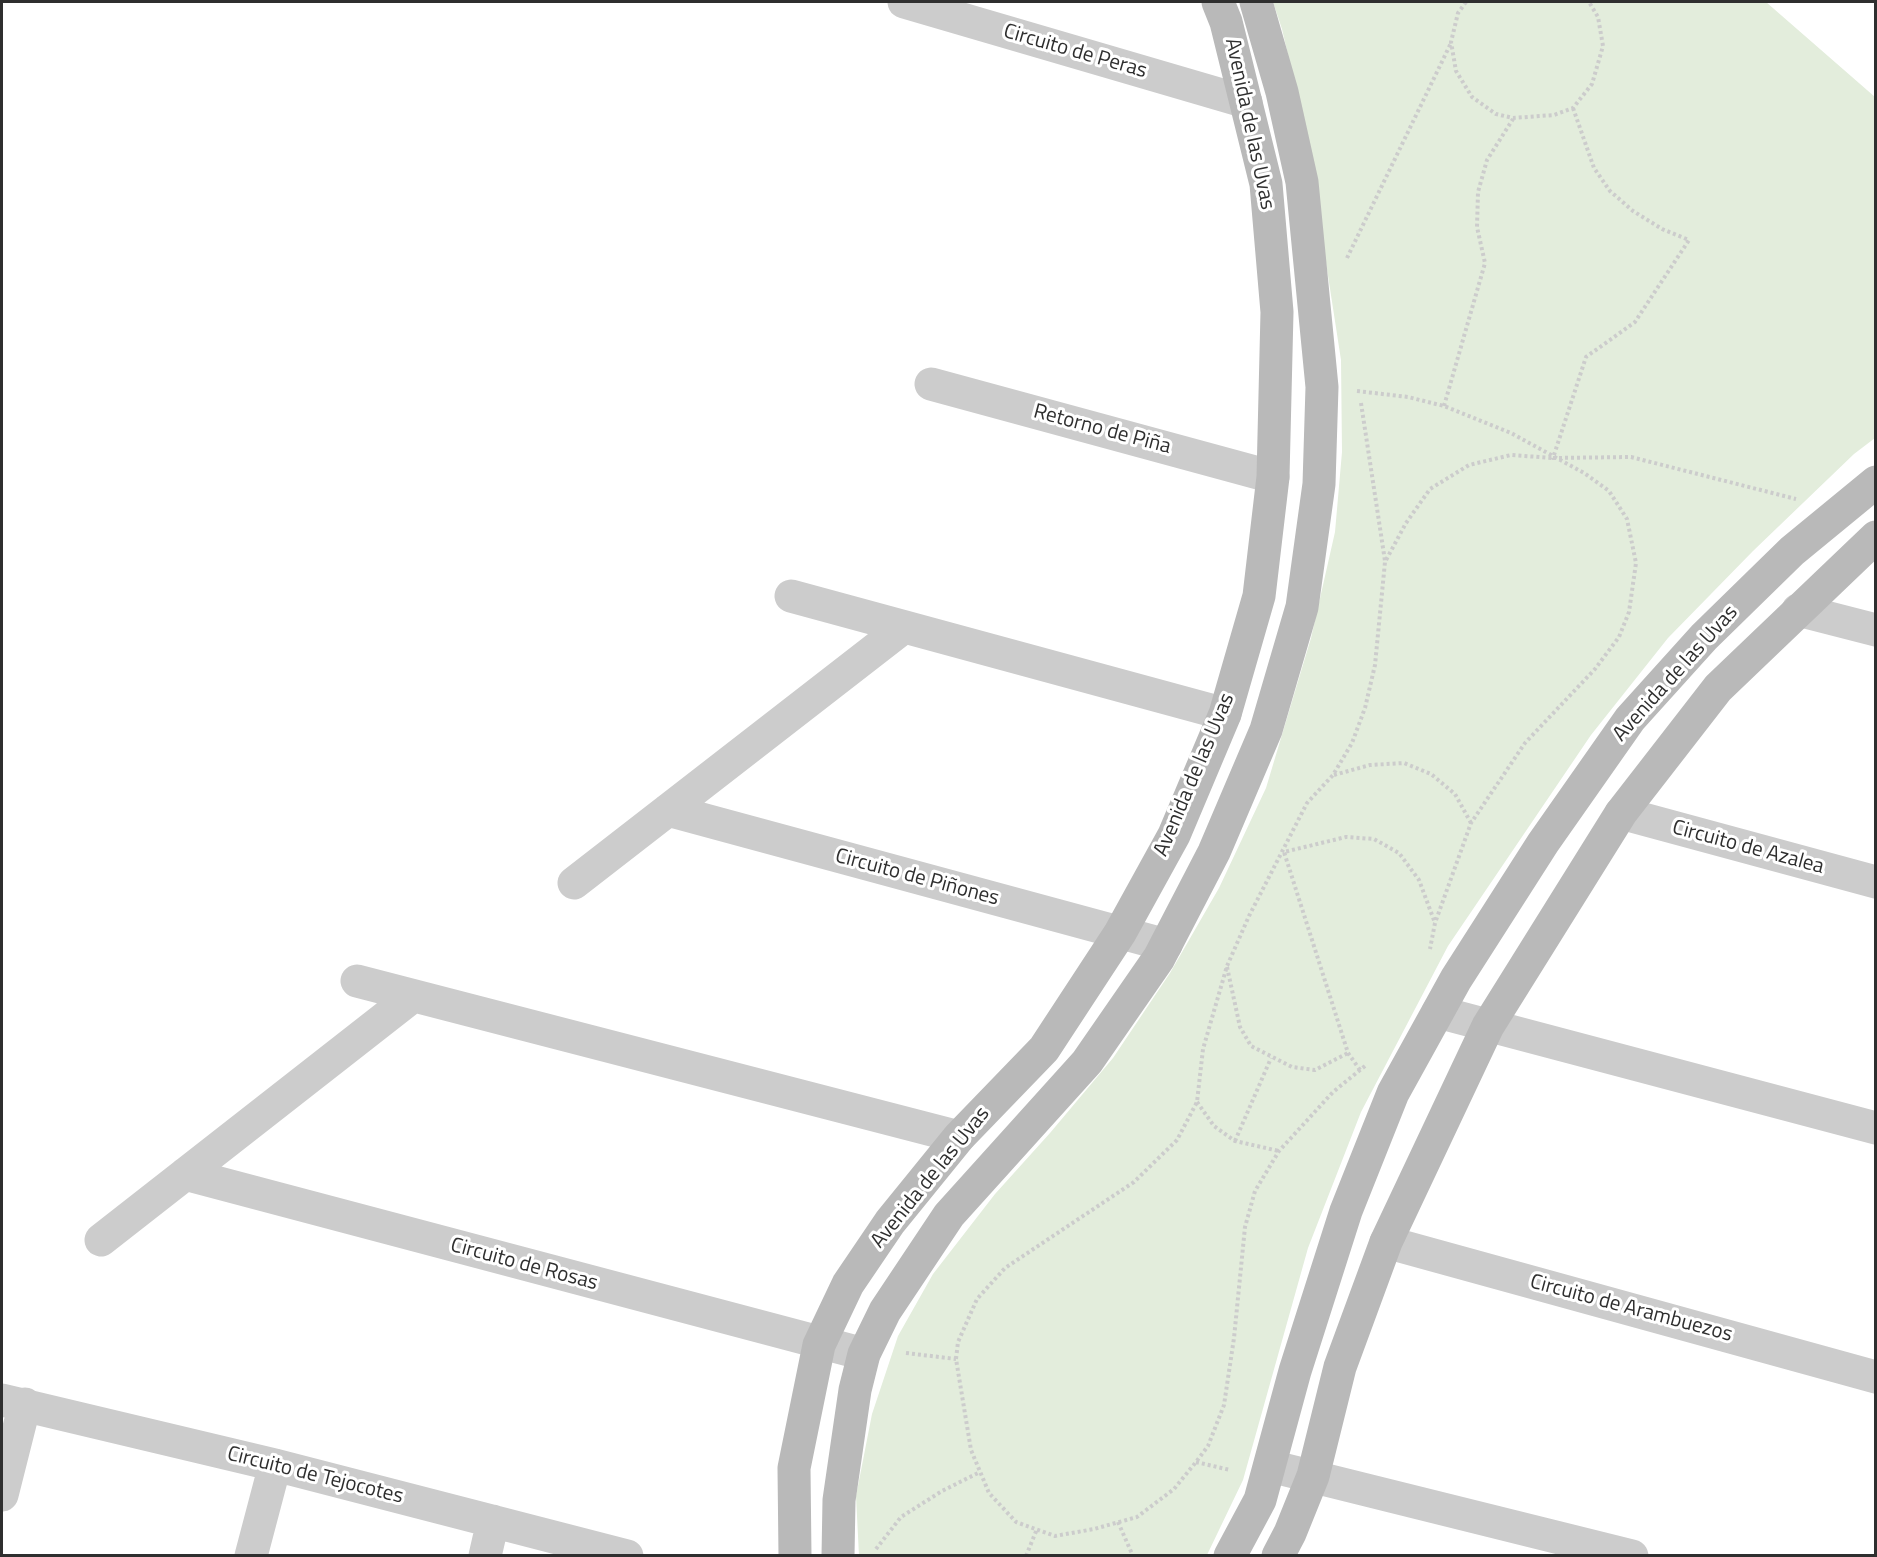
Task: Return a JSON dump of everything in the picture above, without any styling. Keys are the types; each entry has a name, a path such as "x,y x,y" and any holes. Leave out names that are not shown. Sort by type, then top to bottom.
{"street":[{"name":"Circuito de Peras","path":"904,2 1246,102"},
{"name":"Avenida de las Uvas","path":"795,1556 795,1468 820,1344 848,1284 890,1222 959,1137 1044,1049 1120,933 1174,835 1225,714 1259,596 1273,477 1277,312 1266,184 1226,22 1218,2"},
{"name":"Avenida de las Uvas","path":"838,1556 839,1500 855,1390 868,1346 885,1311 949,1215 1087,1062 1166,945 1214,852 1266,730 1302,608 1319,484 1322,387 1317,321 1302,182 1282,92 1256,2"},
{"path":"1277,312 1317,321"},
{"name":"Retorno de Piña","path":"931,384 1273,477"},
{"name":"Avenida de las Uvas","path":"1230,1556 1260,1500 1295,1371 1346,1211 1393,1093 1438,1012 1543,843 1630,719 1704,637 1792,551 1875,482"},
{"name":"Avenida de las Uvas","path":"1278,1556 1290,1533 1312,1476 1340,1367 1386,1242 1488,1026 1621,813 1718,688 1875,537"},
{"path":"791,597 1225,714"},
{"path":"1798,610 1875,630"},
{"path":"574,882 904,627"},
{"name":"Circuito de Piñones","path":"668,810 1166,945"},
{"name":"Circuito de Azalea","path":"1621,813 1875,882"},
{"path":"357,981 959,1137"},
{"path":"100,1240 413,996"},
{"path":"1438,1012 1875,1128"},
{"name":"Circuito de Rosas","path":"185,1174 820,1344 868,1346"},
{"name":"Circuito de Arambuezos","path":"1386,1242 1875,1377"},
{"path":"2,1495 13,1402"},
{"name":"Circuito de Tejocotes","path":"13,1402 274,1465 627,1556"},
{"path":"251,1556 274,1465"},
{"path":"1270,1466 1632,1556"},
{"path":"485,1556 493,1521"}],"path":[{"path":"1312,273 1342,268 1451,42 1458,13 1466,2"},
{"path":"1451,42 1456,71 1472,97 1496,114 1513,118 1554,115 1572,108 1592,84 1603,46 1598,17 1589,2"},
{"path":"1553,458 1586,357 1635,322 1689,240 1662,229 1633,211 1610,191 1594,168 1572,108"},
{"path":"1444,406 1485,263 1477,227 1478,192 1487,160 1513,118"},
{"path":"1357,380 1385,562 1373,675 1352,743 1333,775 1307,802 1284,852 1249,916 1227,966 1203,1049 1197,1102 1178,1140 1134,1182 1005,1268 977,1299 958,1342 956,1359 971,1450 989,1493 1016,1522 1055,1536 1137,1516 1174,1488 1208,1446 1224,1405 1234,1338 1245,1227 1255,1191 1279,1151 1333,1092 1366,1064"},
{"path":"1322,387 1408,398 1444,406 1511,433 1584,473 1609,491 1627,519 1636,563 1629,612 1619,637 1595,669 1525,743 1471,823 1435,923 1428,956"},
{"path":"1385,562 1406,523 1430,489 1469,465 1510,455 1553,458 1631,457 1767,490 1839,512"},
{"path":"1333,775 1370,765 1404,763 1431,774 1455,794 1471,823"},
{"path":"1284,852 1346,837 1374,839 1399,853 1419,880 1435,923"},
{"path":"1284,852 1348,1053 1359,1070"},
{"path":"1227,966 1240,1027 1251,1046 1292,1067 1315,1070 1348,1053"},
{"path":"1235,1141 1271,1058"},
{"path":"1197,1102 1214,1126 1235,1141 1279,1151"},
{"path":"868,1346 903,1353 956,1359"},
{"path":"871,1556 901,1517 942,1491 980,1472"},
{"path":"1118,1522 1133,1556"},
{"path":"1026,1556 1037,1529"}],"green space":[{"path":"1273,2 1766,2 1875,97 1875,438 1854,454 1753,551 1668,638 1591,735 1448,946 1361,1112 1308,1248 1243,1480 1207,1555 859,1556 856,1496 872,1414 898,1336 933,1274 995,1194 1113,1058 1170,973 1219,888 1266,788 1311,638 1335,532 1342,452 1341,360 1306,133 1282,29"}]}
